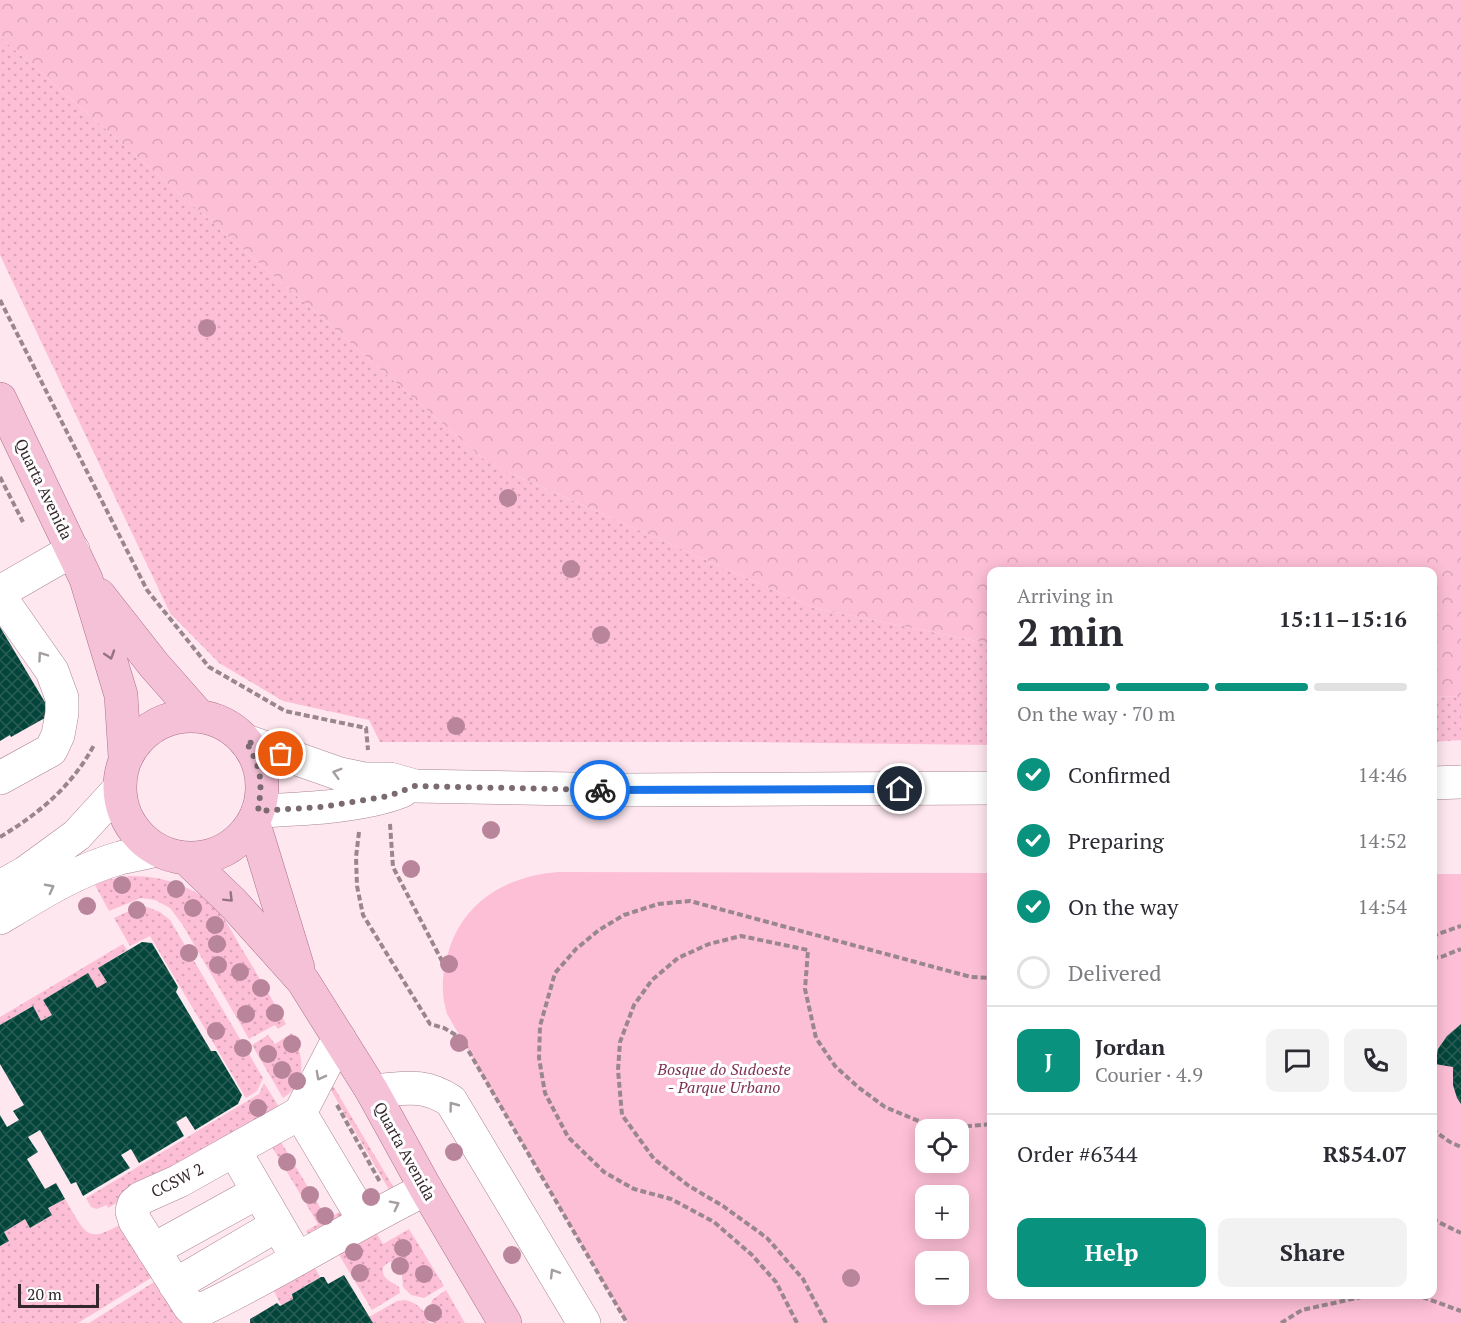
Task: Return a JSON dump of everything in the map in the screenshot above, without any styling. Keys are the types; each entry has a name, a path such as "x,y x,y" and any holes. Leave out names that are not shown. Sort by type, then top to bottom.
{"main road":[{"name":"Quarta Avenida","path":"0,399 86,579 121,695 125,757"},
{"name":"Quarta Avenida","path":"86,579 199,716"},
{"path":"199,716 232,729 246,741 258,762 262,786 256,818 229,847 209,856 172,854 132,829 122,810 119,789 120,773 125,757 138,738 155,725 176,717 199,716"},
{"name":"Quarta Avenida","path":"256,818 280,915 303,981"},
{"name":"Quarta Avenida","path":"172,854 233,903 303,981 372,1091 426,1189 505,1323"}],"street":[{"path":"0,778 51,750 58,735 62,698 52,671 0,595 73,550"},
{"path":"246,741 340,774 364,779 390,779 402,791"},
{"path":"1437,783 1461,782"},
{"path":"256,818 402,791 987,788"},
{"path":"0,887 25,873 77,835 119,789"},
{"path":"0,918 45,891 83,872 119,858 172,854"},
{"path":"339,1038 300,1113 364,1220"},
{"path":"372,1091 421,1087 438,1092 451,1101 584,1323"},
{"name":"CCSW 2","path":"300,1113 179,1181 141,1198 134,1204 132,1211 135,1221 192,1310 199,1311 243,1290 364,1220 426,1189"},
{"path":"234,1150 297,1258"},
{"path":"153,1250 258,1192"},
{"path":"175,1285 278,1225"}],"path":[{"path":"402,791 391,857 393,867 442,961"},
{"path":"797,1323 776,1282 752,1255 714,1222 671,1199 634,1189 604,1172 568,1137 546,1093 539,1058 540,1026 555,973 576,949 599,930 624,915 658,904 690,901 971,976 987,978"},
{"path":"1437,934 1461,926"},
{"path":"826,1323 803,1279 767,1238 654,1160 622,1114 618,1070 621,1042 634,1005 652,980 678,958 709,944 741,936 808,950 805,989 816,1038 835,1066 885,1107 921,1122 959,1127 987,1124"},
{"path":"1437,958 1461,949"},
{"path":"320,1075 393,1205"},
{"path":"1437,1133 1461,1147"},
{"path":"1437,1221 1461,1233"},
{"path":"1281,1323 1302,1310 1353,1299"},
{"path":"1428,1299 1461,1311"}],"green space":[{"path":"0,0 1461,0 1461,697 1437,696 1437,567 987,567 987,643 814,608 488,463 0,37"},
{"path":"0,37 488,463 814,608 987,643 987,745 380,742 369,720 283,701 219,663 170,613 0,255"},
{"path":"1437,696 1461,697 1461,740 1437,742"},
{"name":"Bosque do Sudoeste - Parque Urbano","path":"558,872 987,873 987,1299 1437,1299 1437,874 1461,874 1461,1323 627,1323 447,1014 443,994 444,970 456,932 477,904 506,885 540,874"},
{"path":"130,876 170,881 206,899 224,919 286,1024 278,1029 275,1025 249,1039 182,924 170,908 155,900 141,898 109,911 95,885 107,880"},
{"path":"147,907 160,912 170,920 263,1078 257,1091 246,1098 150,936 130,946 114,918 131,910"},
{"path":"123,944 127,950 98,968 107,982 97,988 88,974 43,1000 52,1015 41,1021 32,1006 0,1025 0,1017"},
{"path":"292,1033 301,1060 300,1077 297,1085 283,1098 252,1045 268,1035 275,1044"},
{"path":"329,1079 394,1188 391,1193 325,1080"},
{"path":"264,1083 279,1107 108,1208 107,1205 97,1209 91,1207 86,1198 259,1094"},
{"path":"281,1142 327,1219 345,1209 346,1216 309,1236 306,1231 318,1224 272,1147"},
{"path":"65,1199 79,1222 89,1233 104,1233 128,1220 159,1273 78,1323 0,1323 0,1246 9,1241 4,1232 25,1219 31,1228 52,1215 48,1208"},
{"path":"409,1229 444,1286 424,1298 411,1295 403,1287 401,1266 396,1262 389,1262 383,1267 384,1275 399,1287 400,1293 372,1310 338,1253 375,1231 383,1244"},
{"path":"314,1266 320,1277 292,1294 293,1299 281,1305 274,1291"},
{"path":"162,1277 189,1323 89,1323"},
{"path":"446,1290 465,1323 433,1323 430,1310 432,1300"},
{"path":"405,1300 420,1308 429,1323 373,1323 369,1317 397,1301"}],"building":[{"path":"0,627 52,714 0,741"},
{"path":"142,942 152,943 178,987 176,992 211,1051 216,1051 242,1095 238,1104 195,1130 186,1116 176,1122 184,1136 139,1163 131,1149 121,1155 130,1168 83,1196 76,1182 71,1184 40,1130 28,1137 38,1152 27,1159 45,1189 56,1183 65,1199 48,1208 52,1215 30,1228 25,1219 4,1232 9,1241 0,1246 0,1115 7,1127 19,1120 13,1111 24,1105 0,1064 0,1025 33,1006 41,1021 52,1015 43,1000 88,973 97,988 107,982 98,968"},
{"path":"1461,1024 1461,1104 1453,1085 1453,1067 1437,1064 1438,1049 1447,1036"},
{"path":"344,1275 373,1323 250,1323 250,1319 277,1303 280,1306 293,1299 292,1294 321,1277 324,1277 328,1284"}],"way so far":[{"path":"281,754 246,741 258,762 262,786 258,811 322,807 389,796 415,786 600,790"}],"route":[{"path":"600,790 900,789"}]}
